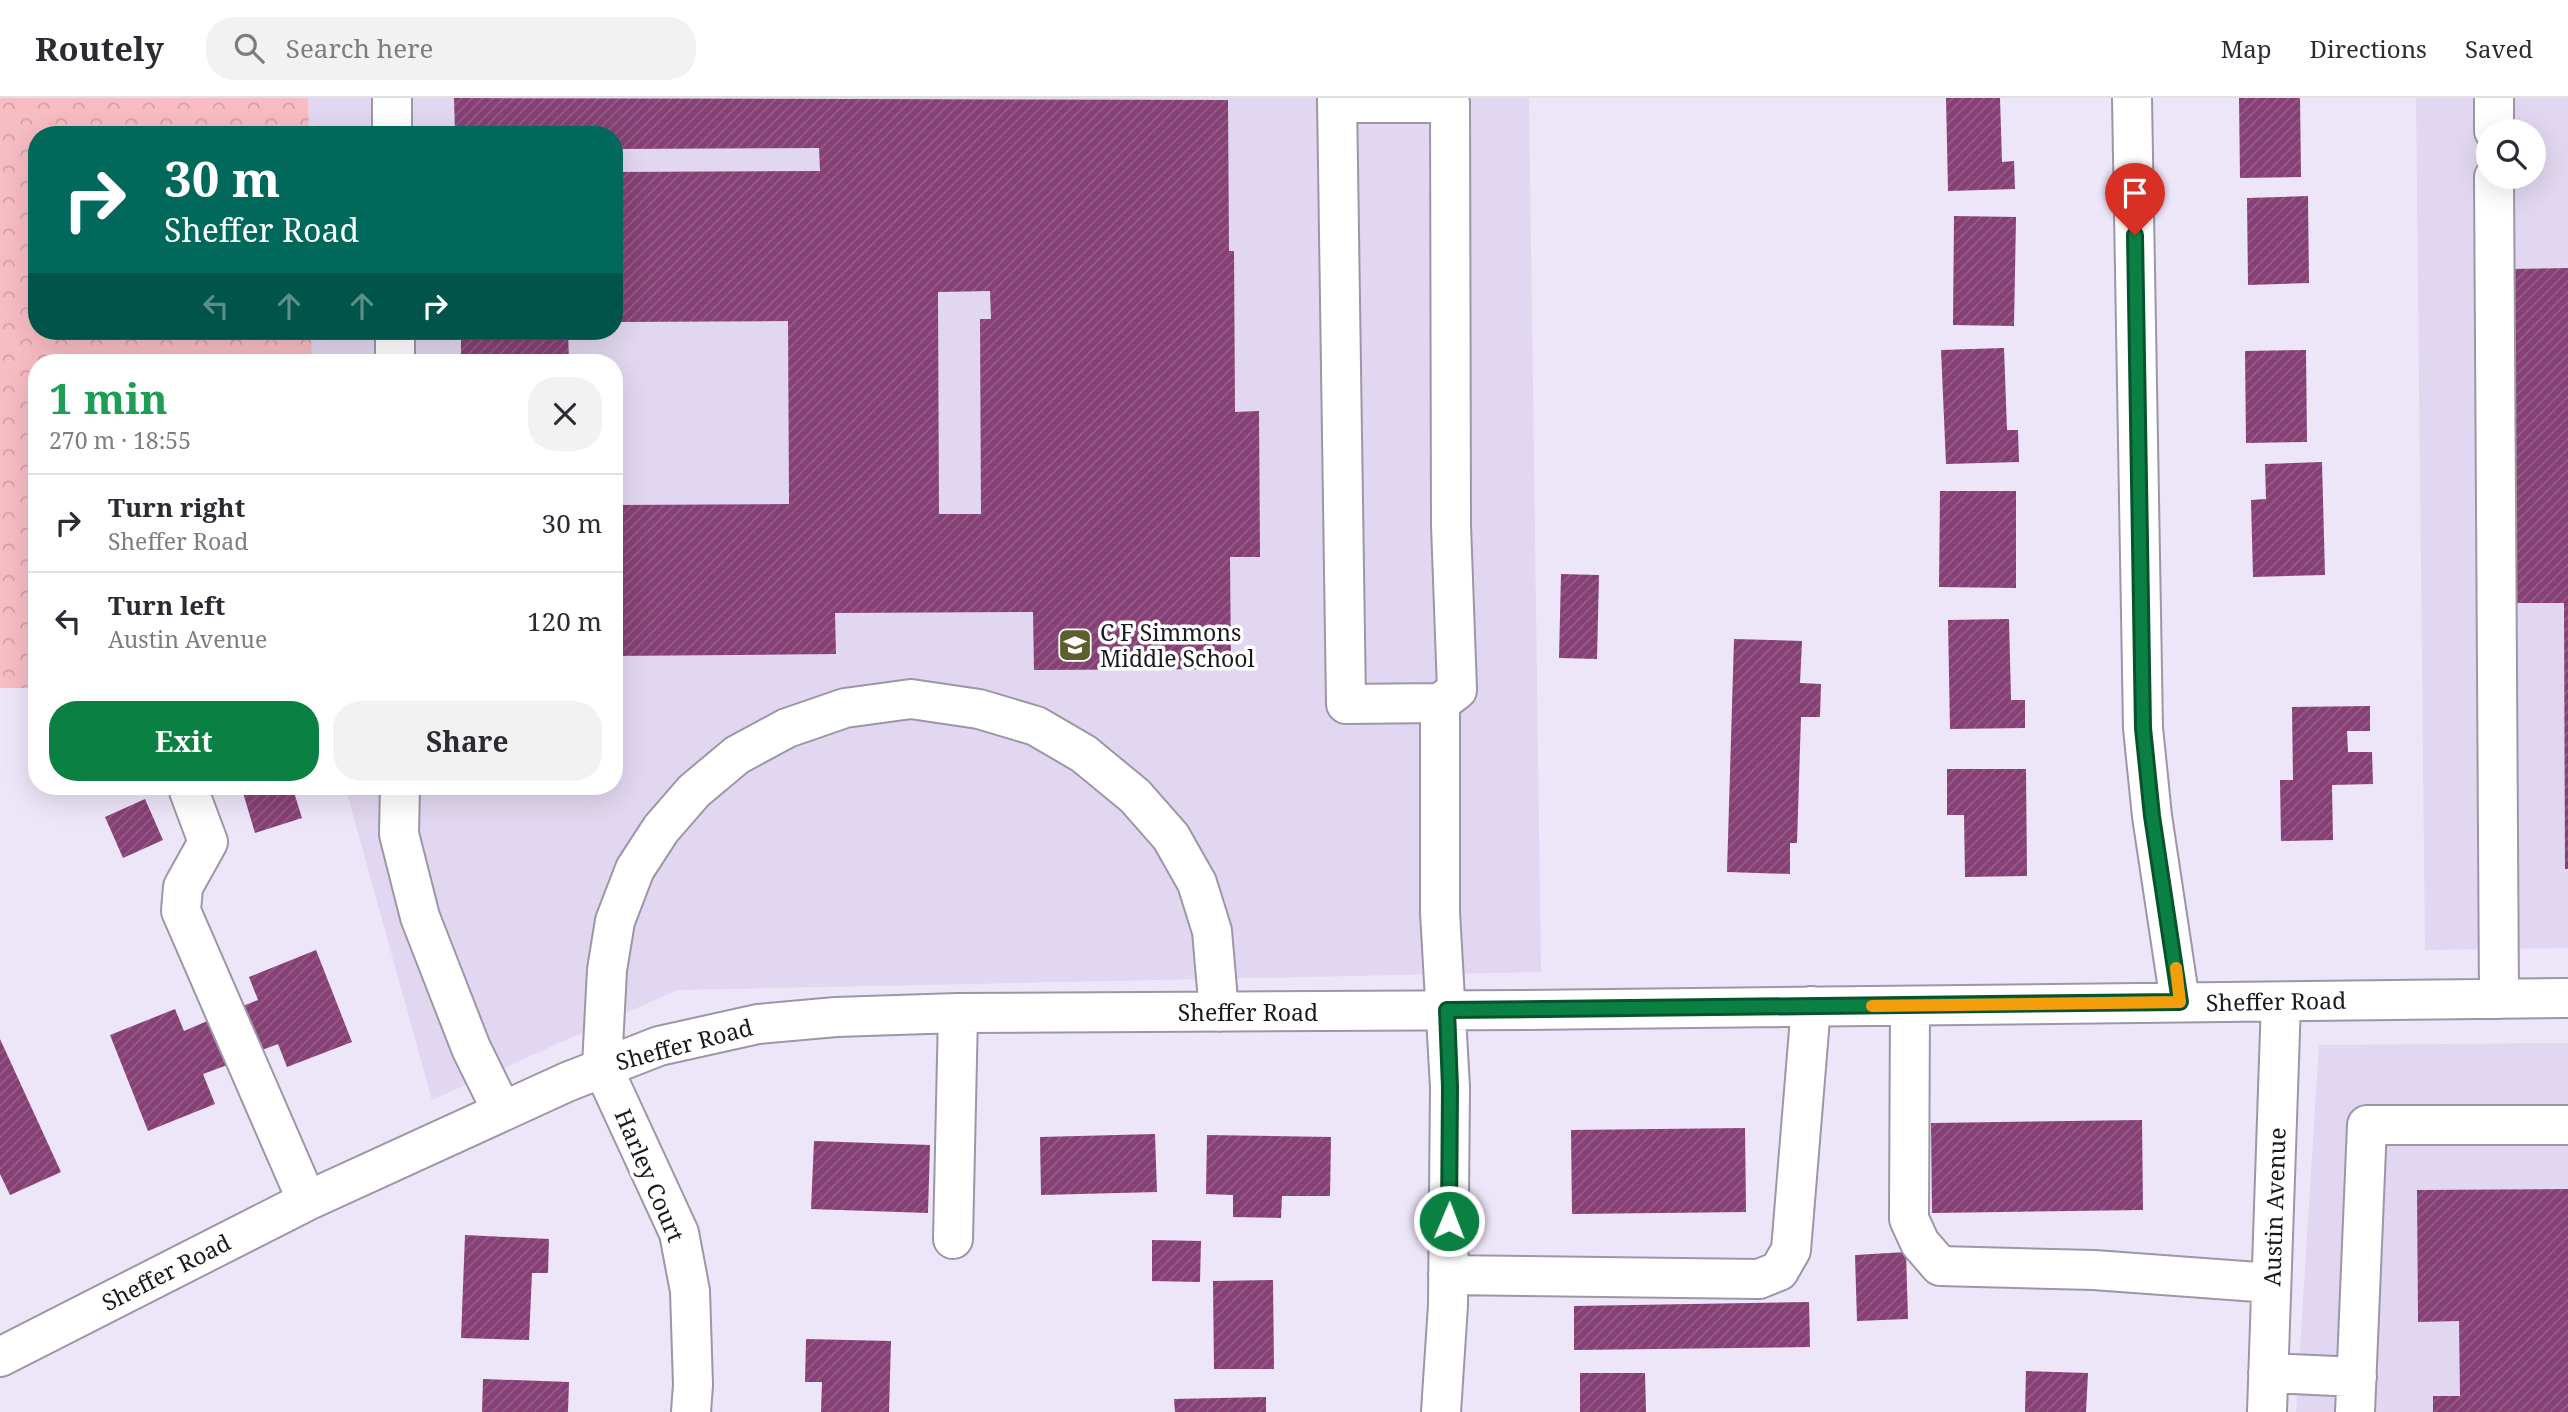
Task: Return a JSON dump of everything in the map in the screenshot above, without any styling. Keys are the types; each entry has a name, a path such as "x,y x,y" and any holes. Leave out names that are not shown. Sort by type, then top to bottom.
{"street":[{"path":"392,98 392,126"},
{"path":"2132,98 2143,728 2152,816 2180,1002"},
{"path":"2494,98 2494,119"},
{"path":"1338,100 1450,103 1451,512 1457,690 1440,703 1346,704 1338,100"},
{"path":"2494,189 2498,999"},
{"path":"602,1066 607,970 615,921 635,869 660,829 694,791 737,755 787,729 845,708 911,699 979,709 1036,726 1084,754 1135,796 1171,837 1197,883 1212,931 1219,1012"},
{"path":"1440,703 1440,912 1450,1087 1448,1275 1441,1412"},
{"path":"190,795 208,842 183,887 181,911 307,1201"},
{"path":"400,795 399,834 420,917 471,1048 502,1111"},
{"name":"Sheffer Road","path":"0,1357 307,1201 602,1066 659,1046 758,1024 836,1017 958,1013 2568,998"},
{"name":"Austin Avenue","path":"2267,1412 2281,1002"},
{"path":"1448,1275 1759,1279 1779,1271 1791,1250 1811,1006"},
{"path":"1910,1006 1909,1219 1920,1244 1940,1266 2094,1270 2271,1283"},
{"path":"953,1239 958,1013"},
{"name":"Harley Court","path":"602,1066 679,1233 690,1291 693,1385 691,1412"},
{"path":"2268,1373 2356,1394 2367,1125 2568,1125"}],"shaded area":[{"name":"C F Simmons Middle School","path":"308,98 1529,98 1541,972 677,990 432,1100 347,795 623,795 623,354 312,354 311,340 623,340 623,126 309,126"},
{"path":"2416,98 2568,98 2568,948 2425,950"},
{"path":"2568,1043 2568,1412 2296,1412 2319,1045"}],"green space":[{"path":"0,98 308,98 309,126 28,126 28,340 311,340 312,354 28,354 28,688 0,688"}],"building":[{"path":"454,98 1228,100 1229,251 1234,251 1235,412 1259,411 1260,557 1230,557 1231,669 1034,670 1033,612 835,613 836,654 623,656 623,505 789,504 788,321 623,322 623,172 820,171 819,148 623,149 623,126 455,126","holes":["990,291 991,319 980,319 981,514 939,514 938,292"]},
{"path":"1946,98 2000,98 2002,162 2014,161 2015,189 1948,191"},
{"path":"2239,98 2300,98 2301,177 2240,178"},
{"path":"2308,196 2309,283 2248,285 2247,198"},
{"path":"1954,216 2016,217 2014,326 1953,325"},
{"path":"2568,268 2568,869 2565,869 2564,603 2510,603 2508,269"},
{"path":"461,340 568,340 569,354 461,354"},
{"path":"2004,348 2007,430 2018,430 2019,462 1946,464 1941,350"},
{"path":"2306,350 2307,442 2246,443 2245,351"},
{"path":"2322,462 2325,575 2253,577 2251,500 2266,499 2265,464"},
{"path":"1940,491 2016,491 2016,588 1939,587"},
{"path":"1561,574 1599,575 1597,659 1559,658"},
{"path":"2009,619 2011,700 2025,700 2025,728 1950,729 1948,620"},
{"path":"1734,639 1802,641 1800,683 1821,684 1820,717 1801,717 1797,843 1790,843 1790,874 1727,872"},
{"path":"2370,706 2370,731 2347,731 2348,752 2372,752 2373,784 2332,785 2333,840 2281,841 2280,780 2293,780 2292,707"},
{"path":"1947,769 2026,769 2027,876 1965,877 1964,815 1947,815"},
{"path":"244,795 295,795 302,818 255,833"},
{"path":"145,799 163,840 123,858 105,817"},
{"path":"316,950 352,1042 287,1067 278,1044 251,1054 233,1010 258,1000 249,977"},
{"path":"175,1009 184,1031 212,1019 230,1064 203,1074 215,1104 148,1131 110,1035"},
{"path":"0,1039 61,1172 10,1195 0,1174"},
{"path":"2142,1120 2143,1210 1932,1213 1931,1123"},
{"path":"1745,1128 1746,1212 1572,1214 1571,1130"},
{"path":"1155,1134 1157,1192 1041,1195 1040,1137"},
{"path":"1207,1135 1331,1137 1330,1196 1282,1196 1281,1218 1233,1217 1233,1195 1206,1194"},
{"path":"814,1141 930,1145 928,1213 811,1209"},
{"path":"2568,1189 2568,1412 2433,1412 2433,1396 2460,1396 2459,1321 2418,1322 2417,1190"},
{"path":"465,1235 549,1239 548,1273 532,1273 529,1340 461,1338"},
{"path":"1152,1240 1201,1241 1200,1282 1152,1281"},
{"path":"1906,1252 1908,1319 1857,1321 1855,1255"},
{"path":"1273,1280 1274,1369 1214,1369 1213,1281"},
{"path":"1809,1302 1810,1347 1574,1350 1574,1306"},
{"path":"806,1339 891,1341 889,1412 821,1412 822,1382 805,1382"},
{"path":"2026,1371 2088,1373 2086,1412 2025,1412"},
{"path":"1580,1373 1645,1373 1646,1412 1580,1412"},
{"path":"483,1379 569,1382 568,1412 482,1412"},
{"path":"1266,1397 1266,1412 1175,1412 1174,1399"}],"slow traffic":[{"path":"1872,1006 2180,1002 2176,968"}],"place":[{"name":"C F Simmons Middle School","path":"1075,645"}],"route":[{"path":"1449,1221 1450,1087 1447,1010 2180,1002 2152,816 2143,728 2135,235"}]}
